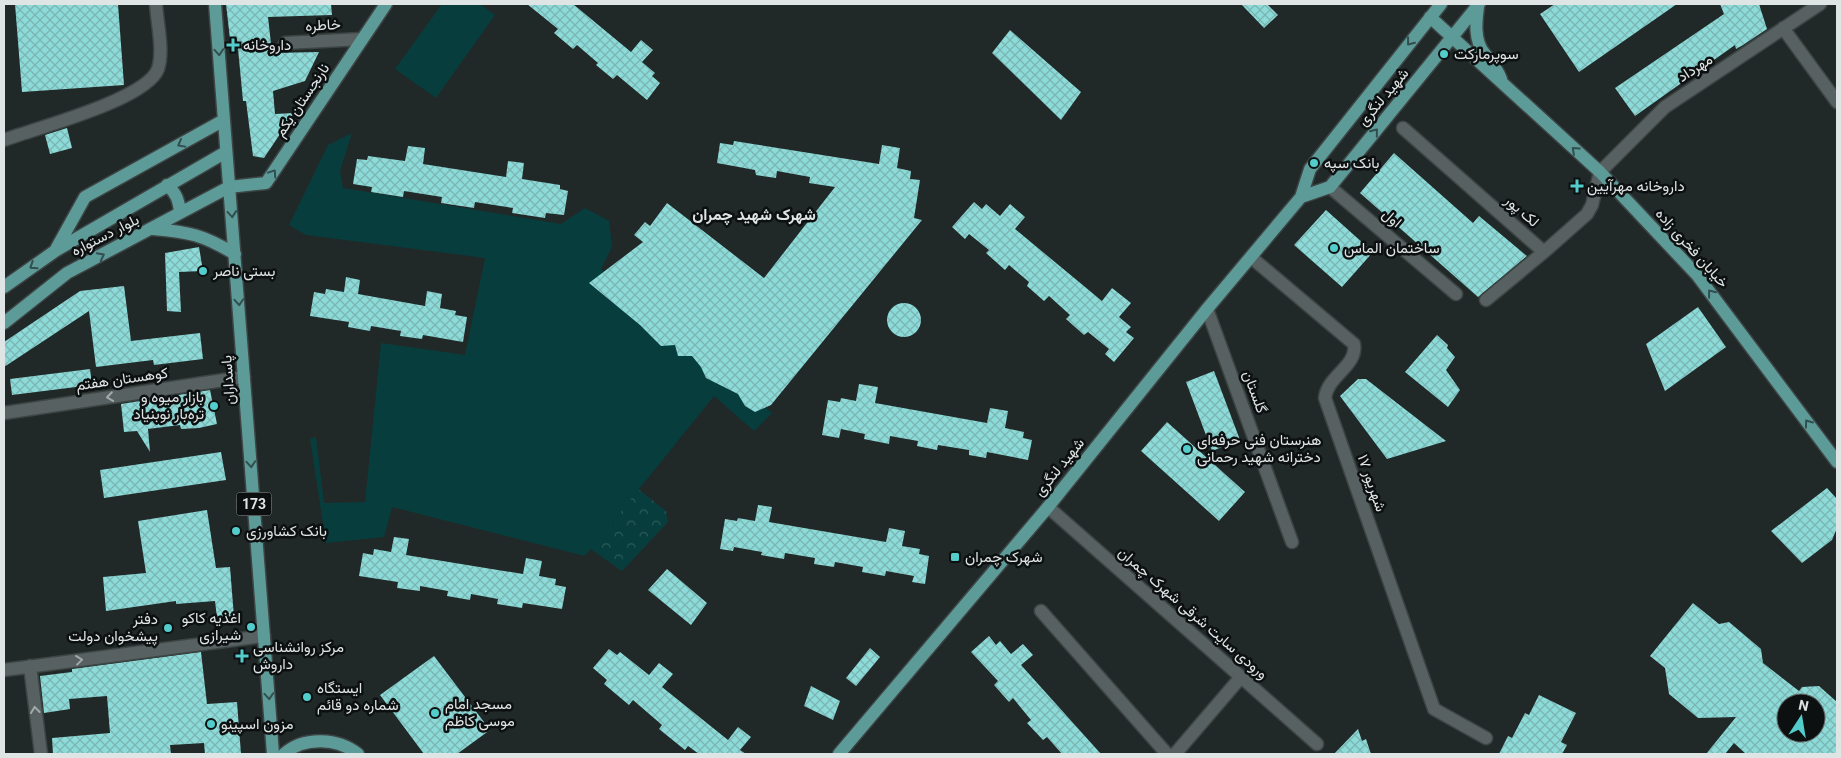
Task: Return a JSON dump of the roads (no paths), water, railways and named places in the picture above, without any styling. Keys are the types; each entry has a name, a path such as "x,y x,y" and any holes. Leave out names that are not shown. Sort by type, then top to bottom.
{"main road":[{"name":"پاسداران","path":"215,4 273,754"},
{"name":"نارنجستان یکم","path":"229,187 266,183 386,4"},
{"name":"شهید لنگری","path":"839,754 1048,507 1207,309 1252,258 1301,197 1310,169 1441,4"},
{"path":"1479,4 1476,25 1477,37 1483,51 1497,67 1503,84"},
{"name":"شهید لنگری","path":"1330,187 1479,4"},
{"name":"خیابان فخری زاده","path":"1430,17 1600,172 1697,276 1837,462"},
{"path":"55,252 85,198 224,120"},
{"name":"بلوار دستواره","path":"4,288 55,252 226,152"},
{"path":"167,185 175,192 179,202 180,213"},
{"name":"بلوار دستواره","path":"4,323 67,273 229,187"},
{"path":"1301,197 1330,187"},
{"path":"153,228 187,231 208,238 235,254"},
{"path":"284,754 304,743 322,741 340,744 358,754"}],"street":[{"path":"4,140 126,97 147,83 157,70 160,58 156,4"},
{"name":"مهرداد","path":"1600,172 1665,107 1820,4"},
{"path":"1783,28 1837,102"},
{"name":"خاطره","path":"286,42 362,39"},
{"name":"لک پور","path":"1403,128 1544,252"},
{"path":"1486,300 1544,252 1590,210 1600,172"},
{"name":"اول","path":"1330,187 1456,294"},
{"name":"۱۷ شهریور","path":"1252,258 1354,344 1355,351 1353,357 1330,384 1325,398 1434,709 1486,738"},
{"name":"گلستان","path":"1207,309 1292,542"},
{"name":"کوهستان هفتم","path":"4,413 244,377"},
{"name":"ورودی سایت شرقی شهرک چمران","path":"1048,507 1317,744"},
{"path":"1041,611 1167,754"},
{"path":"4,670 264,636"},
{"path":"30,666 41,754"},
{"path":"1179,753 1241,677"}],"place":[{"name":"داروخانه","path":"233,45"},
{"name":"سوپرمارکت","path":"1444,54"},
{"name":"بانک سپه","path":"1314,163"},
{"name":"داروخانه مهرآیین","path":"1577,186"},
{"name":"ساختمان الماس","path":"1334,248"},
{"name":"بستی ناصر","path":"203,271"},
{"name":"بازار میوه و تره‌بار نوبنیاد","path":"214,406"},
{"name":"هنرستان فنی حرفه‌ای دخترانه شهید رحمانی","path":"1187,449"},
{"name":"بانک کشاورزی","path":"236,531"},
{"name":"شهرک چمران","path":"955,557"},
{"name":"اغذیه کاکو شیرازی","path":"251,627"},
{"name":"دفتر پیشخوان دولت","path":"168,628"},
{"name":"مرکز روانشناسی داروش","path":"242,656"},
{"name":"ایستگاه شماره دو قائم","path":"307,697"},
{"name":"مسجد امام موسی کاظم","path":"435,713"},
{"name":"مزون اسپینو","path":"211,724"}],"district":[{"name":"شهرک شهید چمران","path":"754,214"}]}
